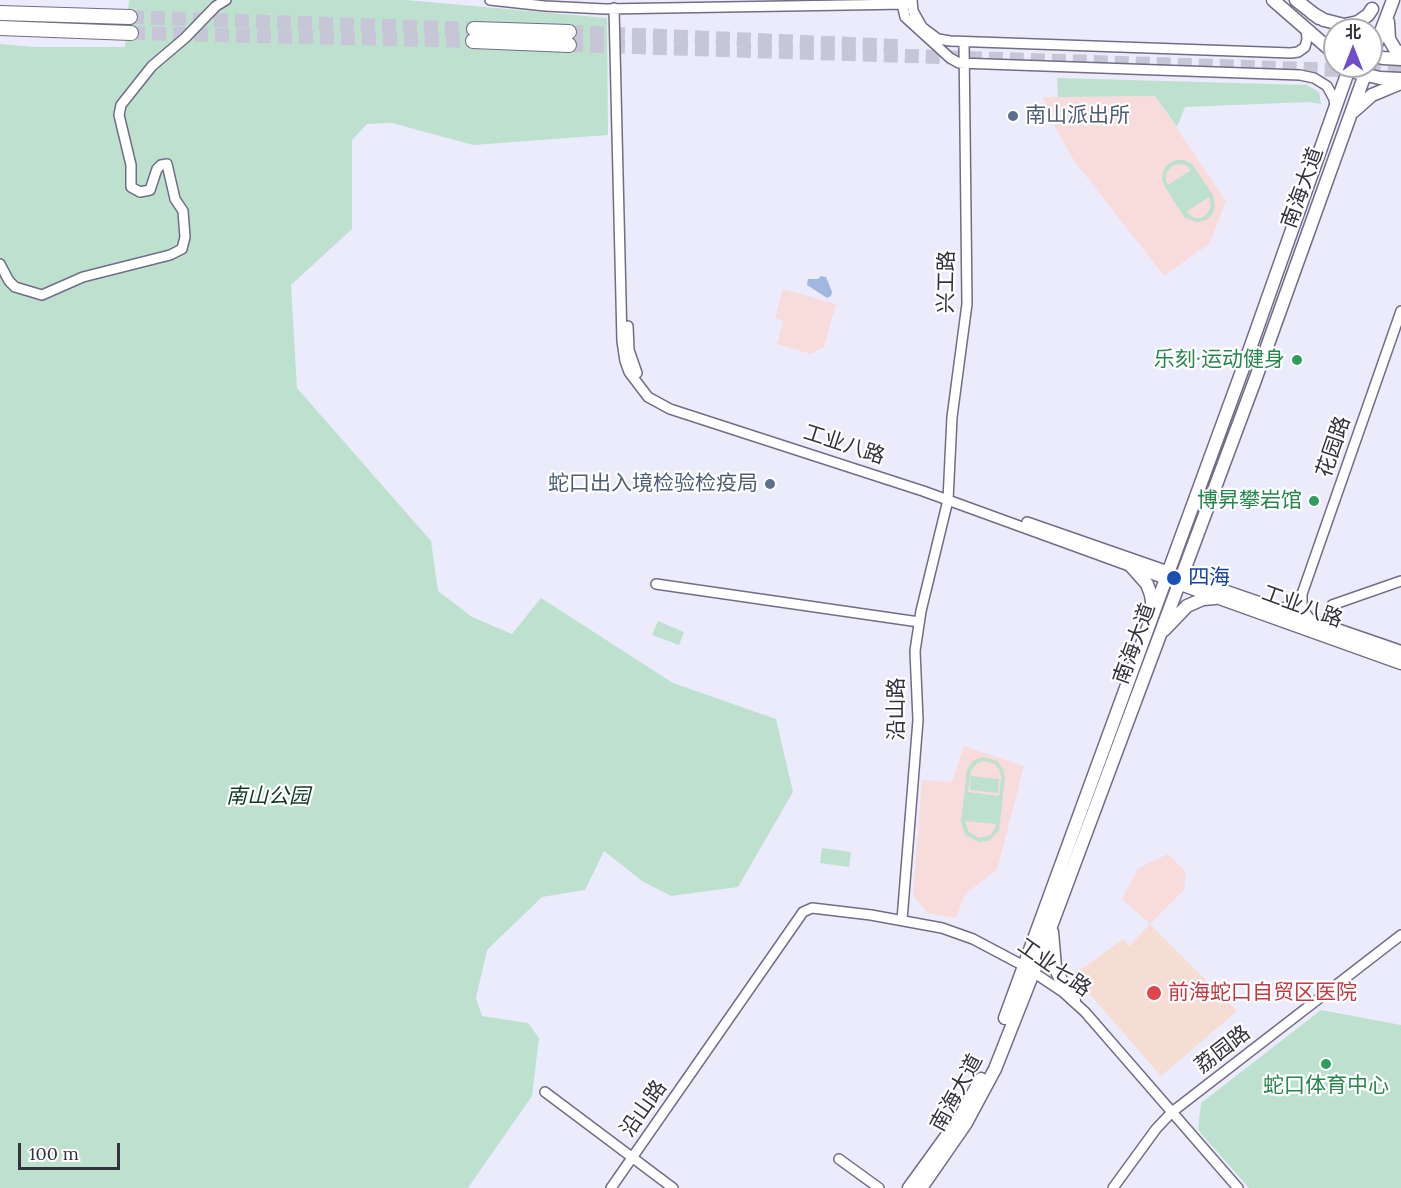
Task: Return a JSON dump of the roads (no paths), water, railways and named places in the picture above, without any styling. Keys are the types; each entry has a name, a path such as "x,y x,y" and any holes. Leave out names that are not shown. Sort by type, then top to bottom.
{"highway":[{"path":"0,13 130,17"},
{"path":"0,28 131,33"},
{"path":"473,35 569,38"}],"main road":[{"path":"1273,0 1323,43"},
{"path":"1296,0 1323,22"},
{"path":"1312,13 1324,20 1344,25 1358,22 1368,15 1374,4"},
{"path":"1392,4 1387,27 1389,39 1401,54"},
{"name":"南海大道","path":"1383,27 1392,4"},
{"path":"1383,61 1401,59"},
{"path":"1383,70 1401,81"},
{"name":"南海大道","path":"921,1188 966,1123 986,1087 1345,78"},
{"name":"南海大道","path":"909,1188 959,1119 979,1084 1016,991 1053,920 1254,383 1363,78"},
{"path":"1347,123 1363,101 1401,81"},
{"path":"1131,566 1150,589 1153,613"},
{"name":"工业八路","path":"1167,575 1220,598 1401,663"},
{"name":"工业八路","path":"1180,580 1277,609 1401,652"},
{"path":"1158,637 1187,606 1203,599 1220,598"},
{"path":"1053,920 1051,936 1055,967 1065,989 1074,1000"}],"street":[{"path":"0,264 15,287 42,295 83,277 170,255 182,249 185,237 183,211 175,199 167,164 157,169 150,190 140,192 131,187 131,165 119,115 121,105 152,66 185,38 216,6 226,0"},
{"path":"490,0 545,6 613,8 908,2"},
{"path":"908,2 917,20 931,34 945,41 1291,53 1298,52 1305,47 1306,28"},
{"path":"908,2 905,17 950,58 964,64 1300,75 1314,78 1327,86 1334,99 1335,110"},
{"name":"工业八路","path":"613,8 628,340 631,359 639,378 652,392 671,403 1167,575"},
{"name":"兴工路","path":"948,498 952,417 967,304 964,42"},
{"name":"花园路","path":"1302,594 1401,312"},
{"name":"工业八路","path":"948,498 1131,566 1167,575"},
{"name":"沿山路","path":"902,920 918,720 915,651 919,622 948,498"},
{"path":"1332,605 1401,581"},
{"path":"656,584 919,622"},
{"path":"1277,609 1292,606 1302,594"},
{"path":"1302,594 1302,608 1311,621"},
{"name":"沿山路","path":"611,1188 803,912 812,908"},
{"name":"工业七路","path":"812,908 902,920 942,928 973,939 1028,969 1074,1000 1238,1188"},
{"name":"荔园路","path":"1113,1188 1156,1129 1172,1112 1401,935"},
{"path":"545,1092 673,1188"},
{"path":"839,1159 879,1188"}],"water":[{"path":"821,276 826,277 832,292 827,298 807,285 808,279 818,279"}],"tunnel":[{"path":"130,17 474,29"},
{"path":"569,32 898,46"},
{"path":"131,33 473,41"},
{"path":"569,45 1401,72"}],"place":[{"name":"南山派出所","path":"1013,116"},
{"name":"乐刻·运动健身","path":"1297,360"},
{"name":"蛇口出入境检验检疫局","path":"770,484"},
{"name":"博昇攀岩馆","path":"1314,501"},
{"name":"四海","path":"1174,578"},
{"name":"前海蛇口自贸区医院","path":"1154,993"},
{"name":"蛇口体育中心","path":"1326,1064"}],"park label":[{"name":"南山公园","path":"268,797"}]}
